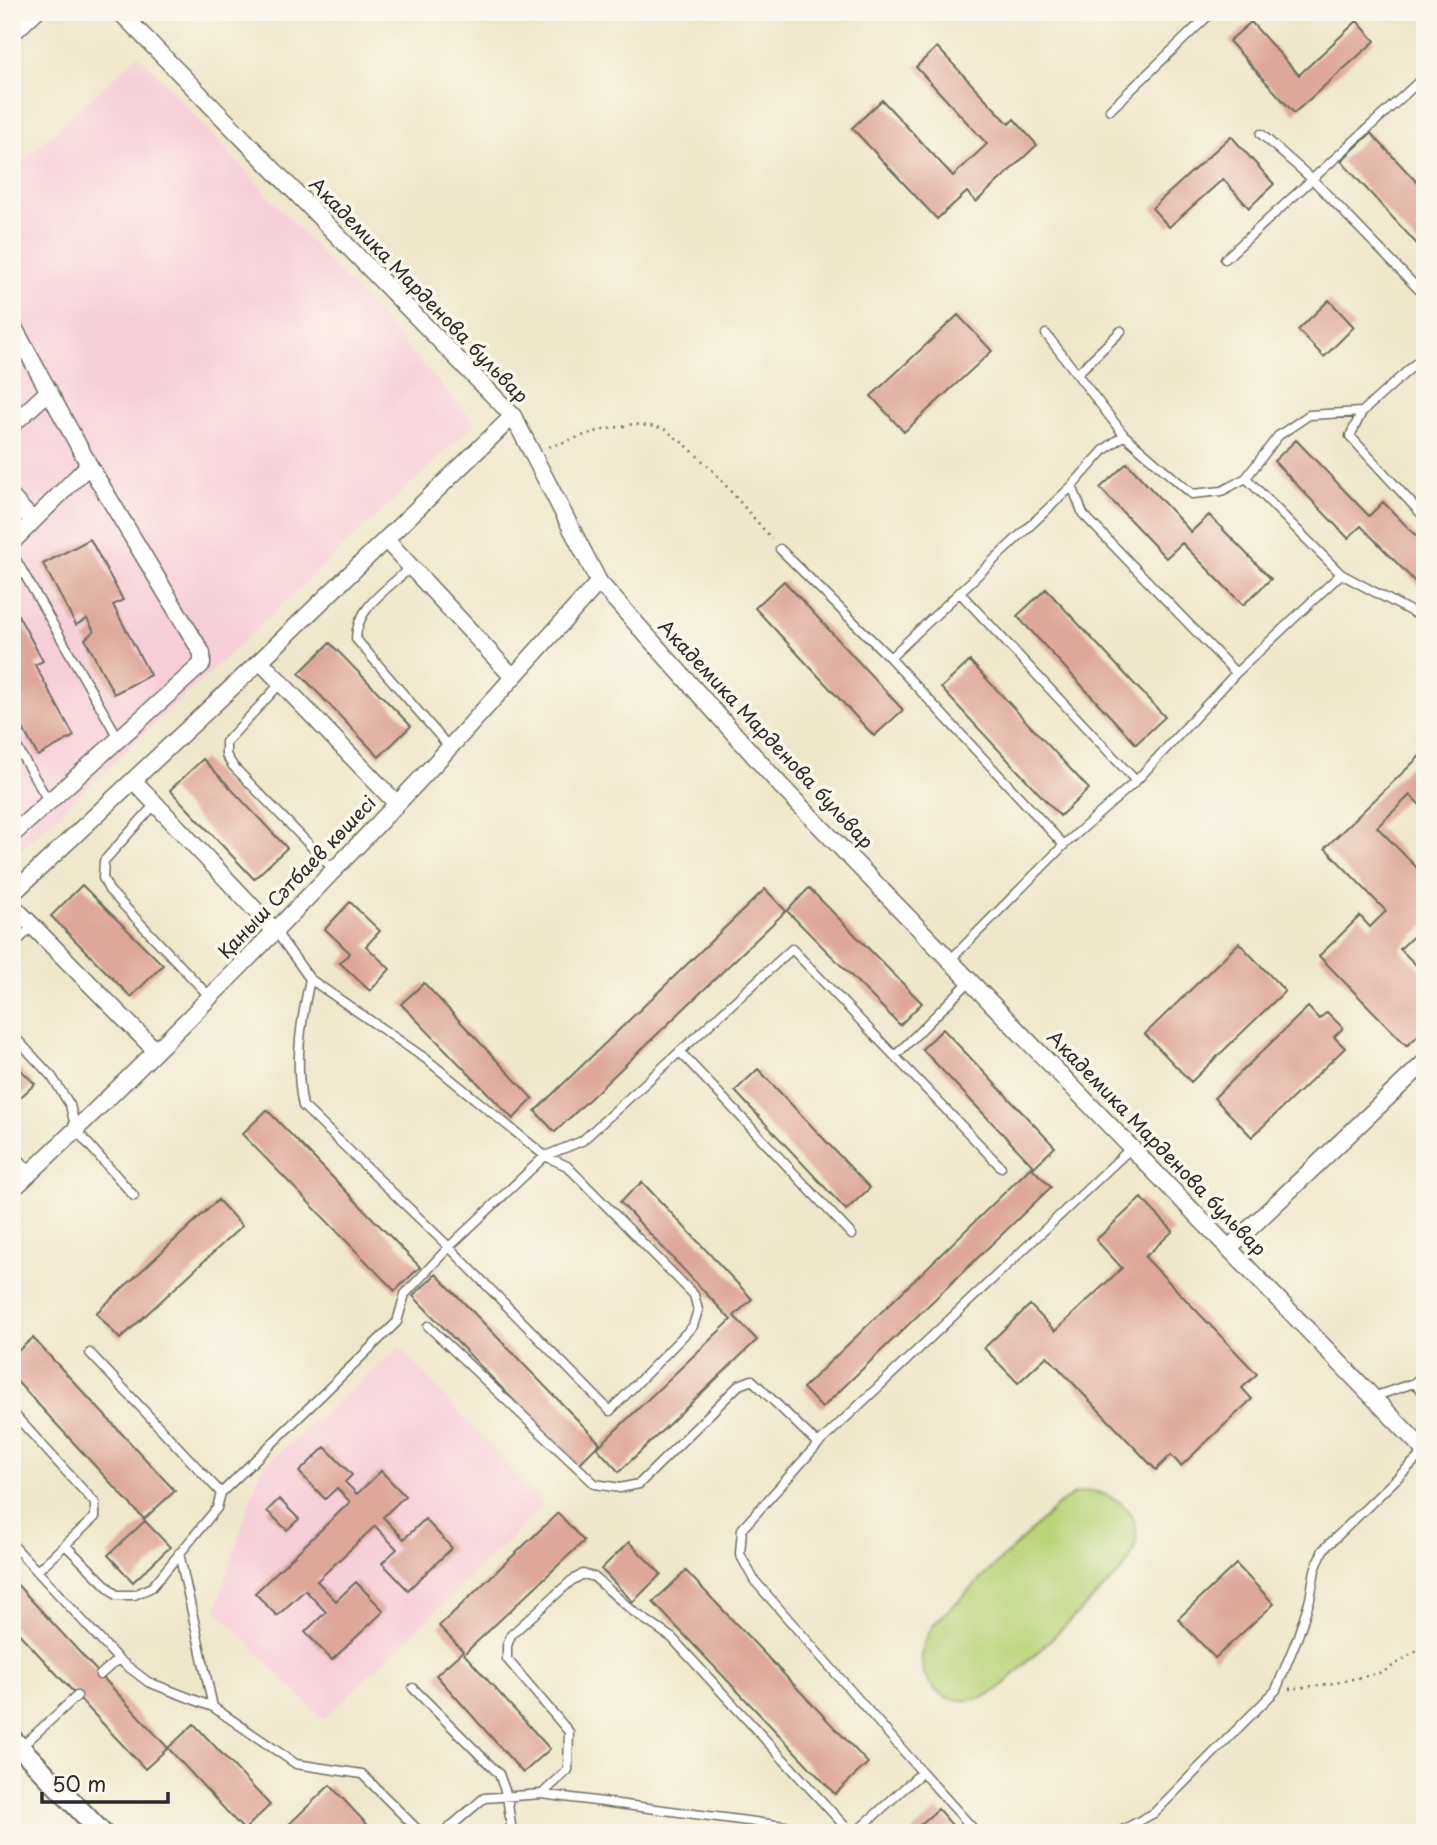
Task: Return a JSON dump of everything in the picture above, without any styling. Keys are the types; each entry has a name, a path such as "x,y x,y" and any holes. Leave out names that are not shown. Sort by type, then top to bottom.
{"street":[{"path":"12,34 35,12"},
{"name":"Академика Марденова бульвар","path":"120,12 513,416 599,582 781,786 1425,1451"},
{"path":"12,324 89,465 202,653 202,664 195,672 12,835"},
{"path":"12,425 49,391"},
{"path":"12,894 260,661 513,416"},
{"path":"12,542 89,465"},
{"path":"12,498 33,521"},
{"path":"386,540 513,677"},
{"name":"Қаныш Сәтбаев көшесі","path":"12,1190 276,932 397,804 599,582"},
{"path":"260,661 397,804"},
{"path":"134,781 276,932"},
{"path":"12,905 156,1051"},
{"path":"1229,1248 1425,1062"},
{"path":"12,1157 28,1175"},
{"path":"16,1743 102,1833"}],"lane":[{"path":"1110,110 1212,12"},
{"path":"1226,259 1425,76"},
{"path":"1261,134 1312,179 1425,296"},
{"path":"1077,374 1121,331"},
{"path":"1046,334 1124,435 1192,494 1222,491 1246,478 1278,436 1309,415 1362,412"},
{"path":"1425,355 1362,412 1350,436 1425,518"},
{"path":"890,658 1072,486 1104,450 1124,435"},
{"path":"1246,478 1341,574 1425,619"},
{"path":"1072,486 1083,514 1236,673"},
{"path":"780,549 890,658 1064,845"},
{"path":"12,553 119,739"},
{"path":"411,567 363,612 356,625 356,639 449,747"},
{"path":"950,960 1064,845 1136,781 1236,673 1341,574"},
{"path":"960,593 1136,781"},
{"path":"281,683 226,742 226,755 233,766 334,870"},
{"path":"12,739 49,802"},
{"path":"156,803 104,860 103,878 109,890 209,997"},
{"path":"12,946 33,926"},
{"path":"276,932 310,979 426,1059 545,1156 567,1166 694,1295 698,1310 693,1326 610,1411 449,1247 303,1106 300,1092 299,1030 310,979"},
{"path":"65,1545 116,1595 134,1595 152,1587 217,1508 220,1493 397,1322 405,1294 449,1247 545,1156 582,1141 792,948 1001,1167"},
{"path":"895,1056 970,981"},
{"path":"12,1034 52,1077 70,1105 76,1130 134,1196"},
{"path":"681,1052 852,1235"},
{"path":"977,1833 754,1580 740,1554 742,1529 818,1444 1132,1147"},
{"path":"428,1326 595,1484 620,1488 639,1484 738,1385 752,1380 818,1444"},
{"path":"90,1353 220,1493"},
{"path":"1373,1397 1414,1383 1425,1373"},
{"path":"1414,1383 1425,1394"},
{"path":"12,1412 95,1503 95,1517 37,1571"},
{"path":"1118,1833 1154,1813 1276,1690 1298,1636 1323,1550 1425,1451"},
{"path":"12,1544 118,1659 148,1682 213,1707 296,1764 362,1774 421,1833"},
{"path":"179,1553 213,1707"},
{"path":"542,1794 568,1770 569,1732 507,1659 507,1646 511,1635 571,1581 583,1574 594,1577 634,1612 672,1638 853,1833 922,1772"},
{"path":"100,1675 118,1659"},
{"path":"413,1688 499,1774 508,1796 512,1833"},
{"path":"16,1743 77,1696"},
{"path":"443,1833 484,1798 542,1794 838,1833"}],"path":[{"path":"532,452 594,432 633,424 663,428 713,471 780,549"},
{"path":"1276,1690 1335,1683 1383,1672 1425,1646"}],"shaded area":[{"path":"139,54 476,423 12,858 12,171"},
{"path":"400,1347 544,1506 323,1720 216,1609 260,1469"}],"green space":[{"path":"1092,1491 1119,1502 1134,1520 1135,1544 1123,1570 999,1689 979,1698 961,1700 945,1697 933,1688 925,1675 922,1660 925,1642 935,1623 1059,1504 1074,1494"}],"building":[{"path":"1357,21 1375,41 1294,113 1229,41 1251,22 1299,75"},
{"path":"937,47 1009,124 1014,119 1037,145 976,202 967,192 937,219 852,128 882,100 953,176 987,144 916,67"},
{"path":"1371,133 1425,191 1425,253 1341,161"},
{"path":"1231,136 1274,184 1249,208 1223,179 1169,227 1152,208"},
{"path":"1329,300 1354,327 1324,357 1298,330"},
{"path":"958,315 992,351 904,432 871,396"},
{"path":"1296,440 1369,516 1383,502 1425,545 1425,592 1361,526 1348,538 1274,461"},
{"path":"1127,463 1191,532 1209,515 1271,579 1243,605 1182,543 1166,558 1100,488"},
{"path":"90,539 123,600 113,605 150,675 114,694 85,639 94,631 87,619 76,625 43,564"},
{"path":"784,581 903,710 874,736 755,608"},
{"path":"1046,589 1165,717 1136,744 1017,616"},
{"path":"12,604 43,661 35,665 74,736 38,756 12,709 12,694 18,691 12,682"},
{"path":"330,643 411,726 379,757 299,673"},
{"path":"970,661 1089,789 1060,816 941,688"},
{"path":"1425,751 1425,810 1410,795 1377,827 1423,874 1425,873 1425,925 1400,949 1425,974 1425,1029 1407,1046 1319,956 1360,916 1370,927 1386,911 1325,848"},
{"path":"203,759 287,848 254,879 170,790"},
{"path":"82,885 163,965 131,997 51,916"},
{"path":"809,888 922,1003 900,1025 787,911"},
{"path":"765,889 786,911 555,1132 535,1111"},
{"path":"350,902 380,931 366,946 390,969 370,991 340,963 350,953 325,929"},
{"path":"1239,943 1285,991 1191,1082 1145,1034"},
{"path":"424,983 533,1099 513,1119 401,1004"},
{"path":"1308,1007 1319,1019 1327,1012 1343,1028 1334,1037 1345,1048 1252,1137 1214,1098"},
{"path":"943,1029 1055,1147 1034,1167 922,1049"},
{"path":"12,1061 35,1084 12,1105"},
{"path":"758,1069 870,1188 846,1210 735,1091"},
{"path":"267,1110 420,1267 395,1291 242,1134"},
{"path":"1031,1167 1051,1187 822,1408 803,1388"},
{"path":"642,1182 752,1299 734,1316 757,1340 619,1472 597,1448 731,1320 620,1202"},
{"path":"1141,1198 1173,1231 1145,1257 1257,1374 1242,1388 1252,1399 1181,1466 1171,1455 1156,1470 1047,1356 1018,1383 984,1348 1030,1305 1055,1331 1122,1268 1096,1240"},
{"path":"218,1200 242,1226 120,1339 96,1313"},
{"path":"436,1274 600,1443 577,1466 413,1296"},
{"path":"33,1338 175,1491 144,1519 12,1376 12,1356"},
{"path":"325,1447 352,1475 345,1482 357,1494 381,1471 405,1496 383,1517 404,1539 425,1519 452,1548 408,1590 382,1563 397,1549 375,1526 317,1581 336,1601 356,1582 384,1611 332,1660 305,1632 326,1612 305,1590 277,1616 255,1593 350,1502 337,1488 325,1499 299,1472"},
{"path":"279,1499 299,1519 287,1530 267,1511"},
{"path":"558,1513 584,1541 464,1654 550,1749 523,1773 436,1675 463,1651 439,1626"},
{"path":"145,1521 170,1547 133,1582 108,1555"},
{"path":"629,1542 661,1574 633,1602 601,1569"},
{"path":"1236,1564 1274,1604 1215,1658 1178,1619"},
{"path":"686,1571 868,1763 835,1794 653,1602"},
{"path":"12,1579 168,1748 145,1769 12,1626"},
{"path":"194,1724 270,1805 244,1830 168,1748"},
{"path":"330,1785 375,1833 280,1833"},
{"path":"938,1809 959,1833 911,1833"}]}
